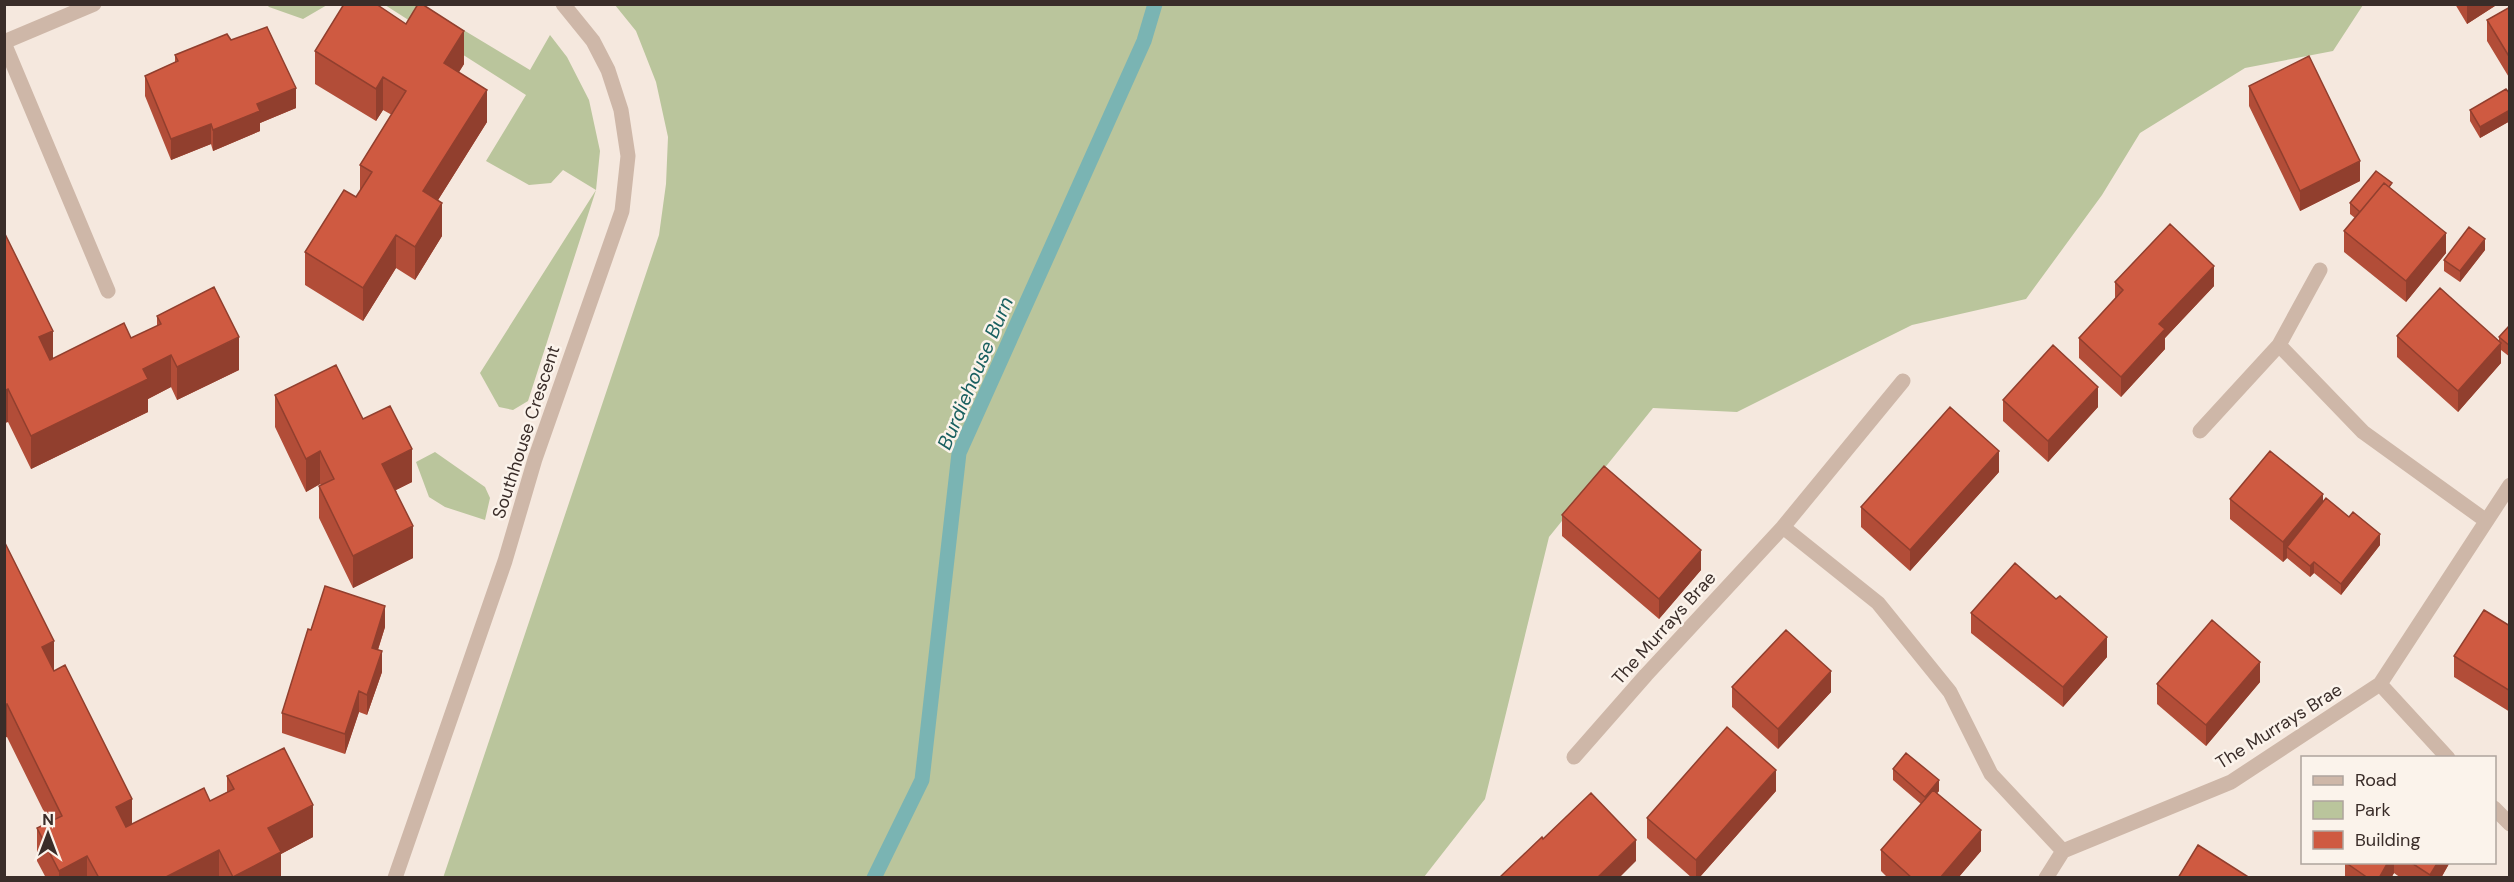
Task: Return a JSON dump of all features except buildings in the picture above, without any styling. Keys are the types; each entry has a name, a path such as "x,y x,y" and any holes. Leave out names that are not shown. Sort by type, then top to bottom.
{"street":[{"path":"94,4 4,43 108,291"},
{"name":"Southhouse Crescent","path":"395,878 505,561 535,459 622,212 628,156 621,110 608,70 593,41 563,4"},
{"path":"2200,431 2279,345 2320,270"},
{"path":"2279,345 2362,432 2485,520"},
{"name":"The Murrays Brae","path":"1574,757 1783,526 1903,381"},
{"name":"The Murrays Brae","path":"2063,851 2231,782 2380,684 2510,485"},
{"path":"1783,526 1878,603 1950,692 1991,774 2063,851 2046,878"},
{"path":"2380,684 2446,756"},
{"path":"2496,810 2510,824"}],"green space":[{"path":"267,5 327,5 303,19"},
{"path":"385,5 422,5 530,70 550,35 567,57 589,100 600,151 596,190 563,170 551,183 529,185 486,161 526,95"},
{"path":"615,5 2363,5 2333,51 2245,68 2140,133 2102,195 2026,299 1912,325 1737,412 1653,408 1549,537 1485,799 1424,877 443,878 659,235 666,184 668,137 656,82 636,31"},
{"path":"596,190 528,401 513,410 499,407 480,373"},
{"path":"435,452 485,487 490,498 485,520 445,507 429,497 416,462"}],"waterway":[{"name":"Burdiehouse Burn","path":"874,878 922,780 959,453 1144,41 1155,4"}]}
